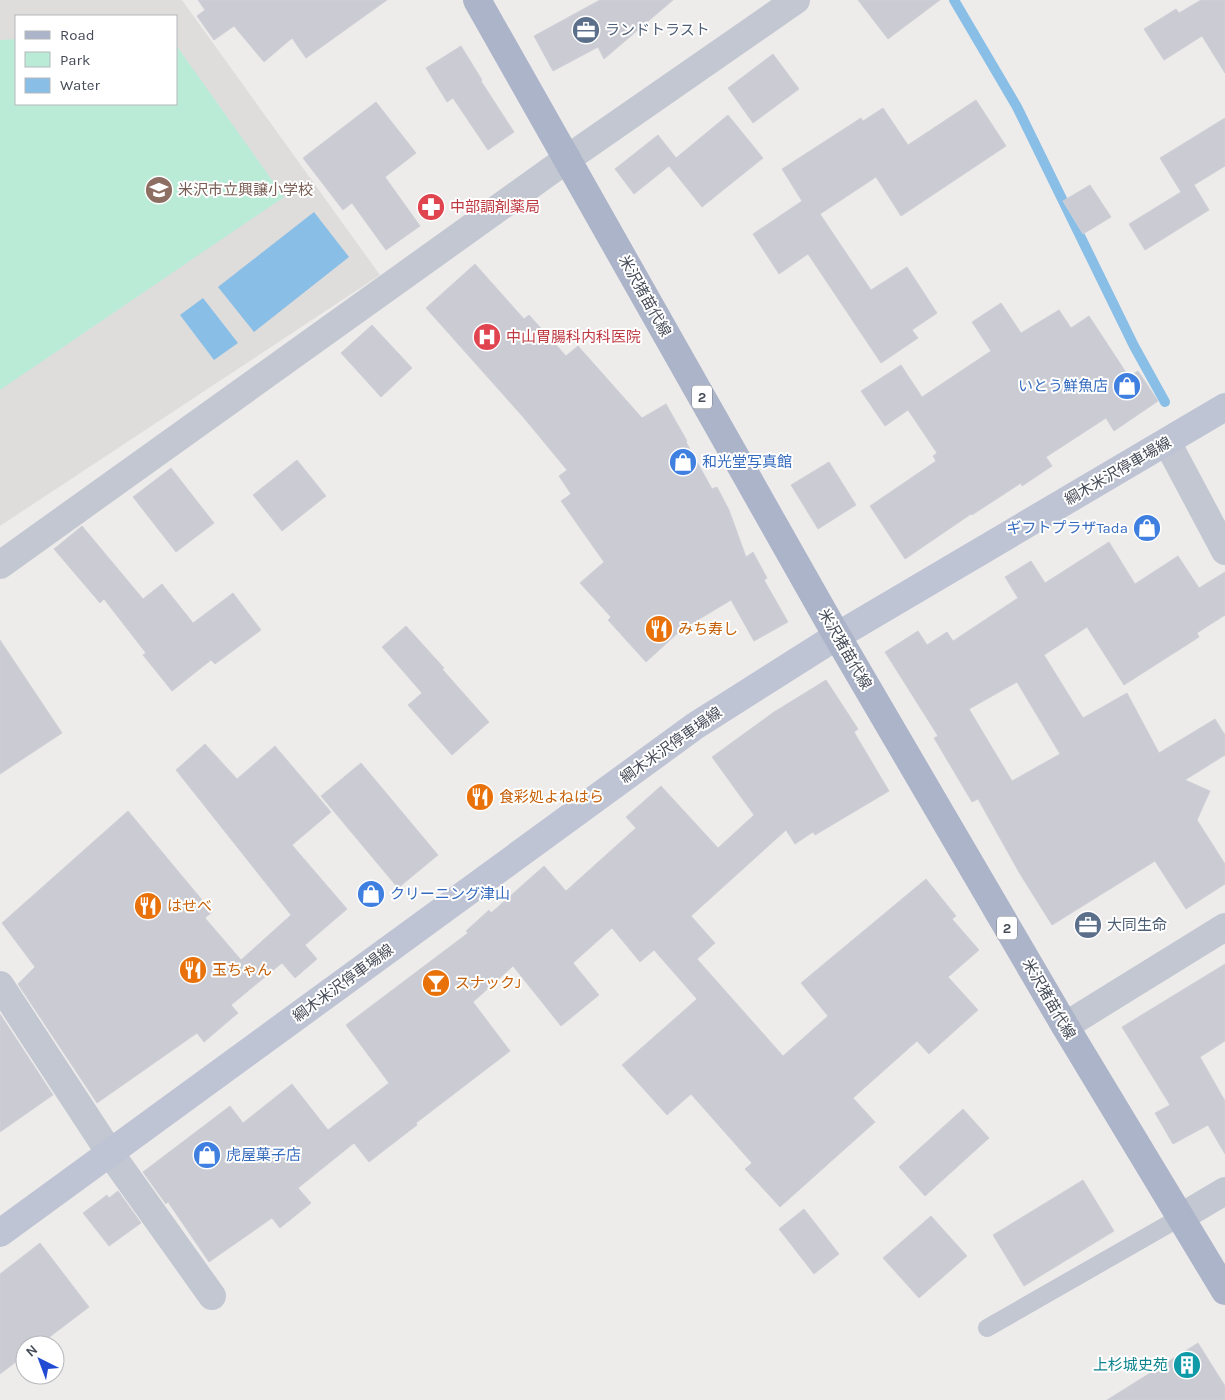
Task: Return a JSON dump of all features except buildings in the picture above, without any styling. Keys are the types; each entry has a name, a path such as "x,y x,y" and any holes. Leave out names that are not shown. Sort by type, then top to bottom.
{"main road":[{"name":"米沢猪苗代線","path":"477,0 837,636 1065,1026 1225,1291"},
{"name":"綱木米沢停車場線","path":"0,1233 695,726 837,636 1225,407"}],"street":[{"path":"0,565 568,158 796,0"},
{"path":"1167,442 1225,551"},
{"path":"1065,1026 1225,927"},
{"path":"0,985 110,1153 212,1296"},
{"path":"1181,1217 1225,1191"}],"lane":[{"path":"987,1328 1181,1217"}],"shaded area":[{"name":"米沢市立興譲小学校","path":"0,0 182,0 380,275 0,526"}],"green space":[{"path":"15,39 15,105 178,105 178,48 284,197 0,390 0,40"}],"water":[{"path":"314,212 349,257 254,332 218,287"},
{"path":"203,298 238,343 214,360 180,315"}],"waterway":[{"path":"954,0 1017,107 1134,346 1165,402"}],"place":[{"name":"ランドトラスト","path":"586,30"},
{"name":"米沢市立興譲小学校","path":"159,190"},
{"name":"中部調剤薬局","path":"431,207"},
{"name":"中山胃腸科内科医院","path":"487,337"},
{"name":"いとう鮮魚店","path":"1127,386"},
{"name":"和光堂写真館","path":"683,462"},
{"name":"ギフトプラザTada","path":"1147,528"},
{"name":"みち寿し","path":"659,629"},
{"name":"食彩処よねはら","path":"480,797"},
{"name":"クリーニング津山","path":"371,894"},
{"name":"はせべ","path":"148,906"},
{"name":"大同生命","path":"1088,925"},
{"name":"玉ちゃん","path":"193,970"},
{"name":"スナックJ","path":"436,983"},
{"name":"虎屋菓子店","path":"207,1155"},
{"name":"上杉城史苑","path":"1187,1365"}]}
